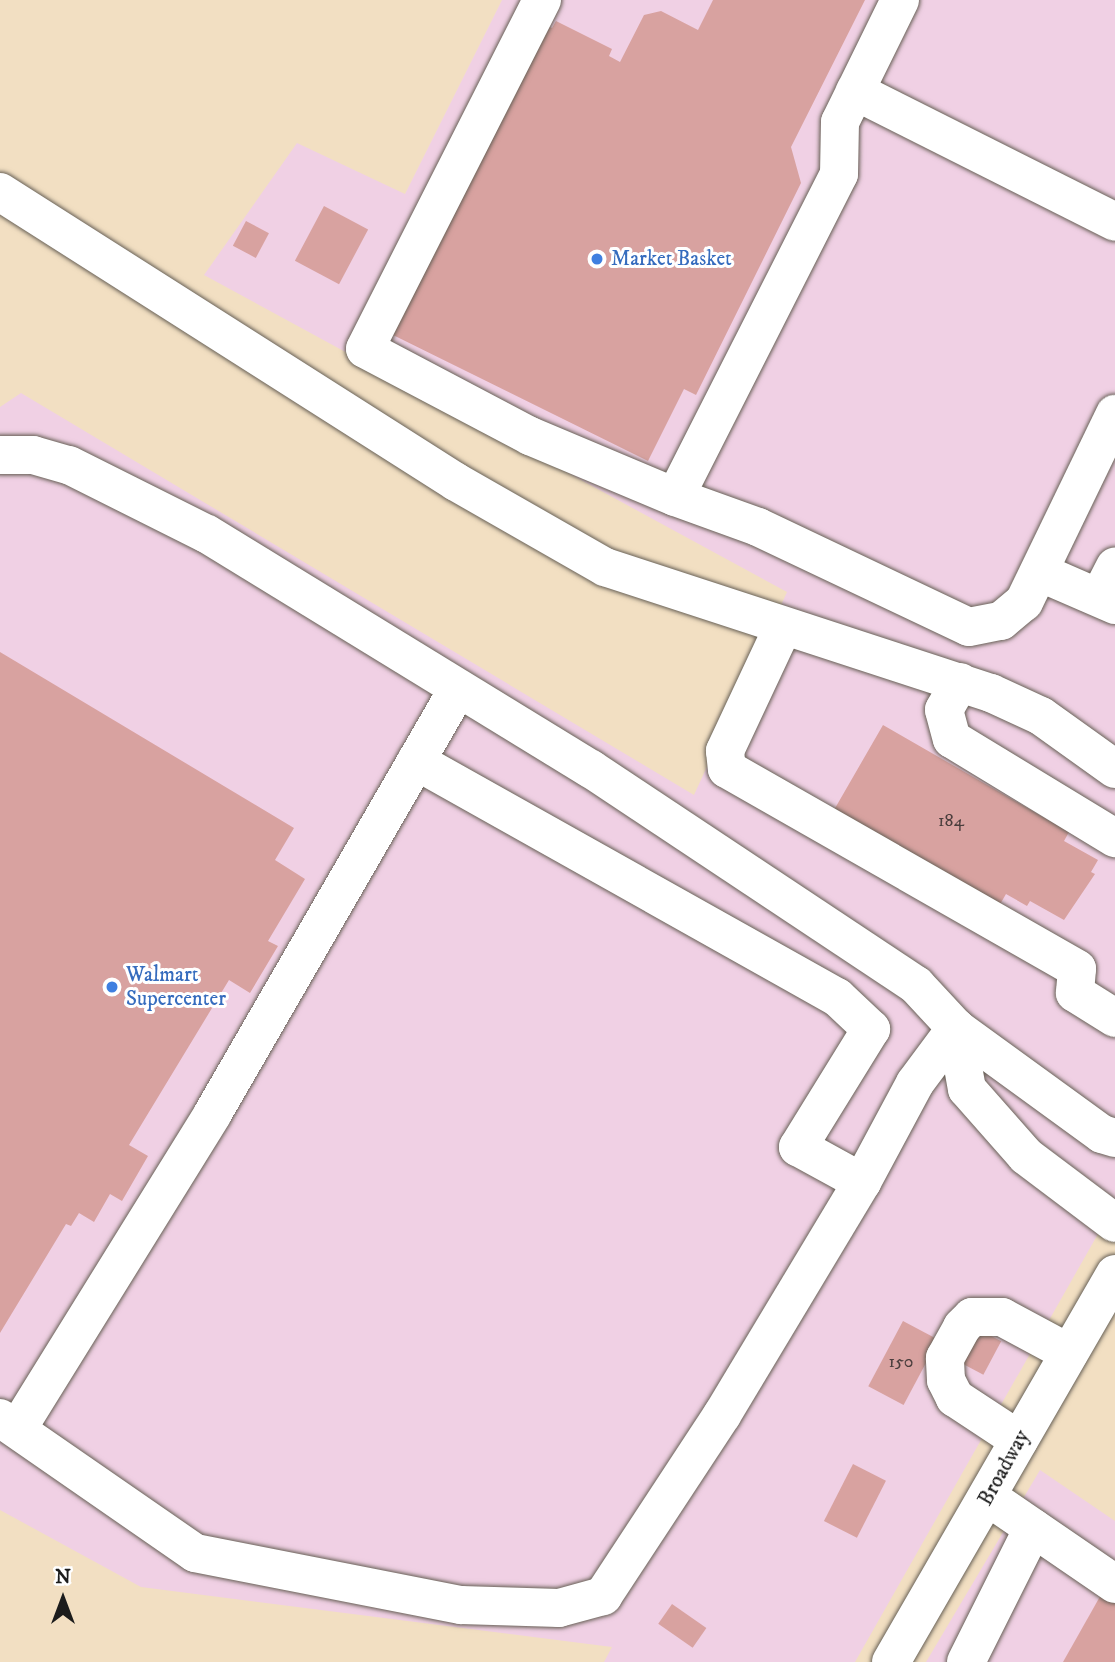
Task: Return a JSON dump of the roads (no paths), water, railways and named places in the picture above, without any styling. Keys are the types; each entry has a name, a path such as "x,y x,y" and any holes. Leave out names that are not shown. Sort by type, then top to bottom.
{"main road":[{"path":"542,0 365,349 530,436 675,497 758,527 969,627 1001,621 1024,602 1115,414"},
{"path":"675,497 839,174 840,122 900,0"},
{"path":"855,91 1115,222"},
{"path":"0,192 456,482 552,539 650,585 960,682 1041,716 1115,769"},
{"path":"0,455 33,455 69,465 206,534 457,690 591,769 916,985 956,1028 1102,1134 1115,1138"},
{"path":"1039,572 1110,589"},
{"path":"783,628 725,751 727,769 1077,969 1075,993 1115,1018"},
{"path":"960,682 944,710 952,739 1115,838"},
{"path":"457,690 213,1113 9,1423 195,1553 461,1605 559,1608 603,1596 722,1415 862,1182 915,1083 956,1028"},
{"path":"416,761 837,997 871,1030 798,1147 862,1182"},
{"path":"956,1028 967,1089 1026,1156 1115,1223"},
{"name":"Broadway","path":"891,1662 1115,1274"},
{"path":"1019,1440 955,1398 946,1380 945,1358 962,1327 972,1317 1002,1317 1069,1353"},
{"path":"988,1497 1115,1584"},
{"path":"966,1662 1033,1528"}],"place":[{"name":"Market Basket","path":"597,259"},
{"name":"Walmart Supercenter","path":"112,987"}]}
